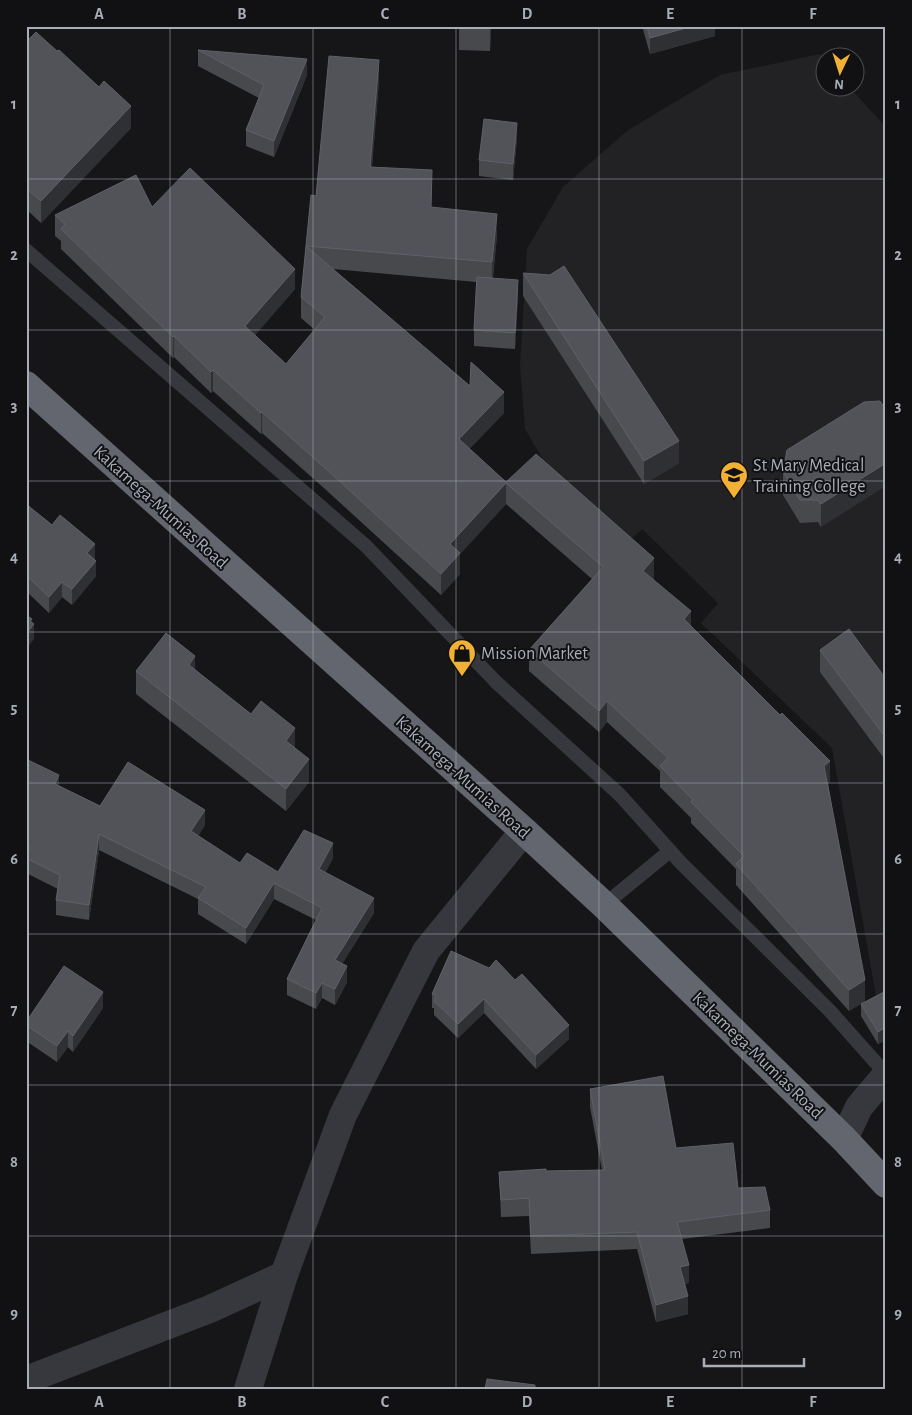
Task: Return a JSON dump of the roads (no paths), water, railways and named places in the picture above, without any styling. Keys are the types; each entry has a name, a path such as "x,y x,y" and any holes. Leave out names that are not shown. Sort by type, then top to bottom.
{"highway":[{"name":"Kakamega-Mumias Road","path":"26,385 524,831 604,905 844,1139 886,1184"}],"street":[{"path":"248,1389 284,1275 343,1115 426,951 524,831"},
{"path":"844,1139 859,1107 886,1074"},
{"path":"26,1380 210,1309 284,1275"}],"lane":[{"path":"26,250 366,546 496,682 620,795 670,851 830,1011 886,1074"},
{"path":"604,905 670,851"}],"place":[{"name":"St Mary Medical Training College","path":"734,499"},
{"name":"Mission Market","path":"462,677"}]}
